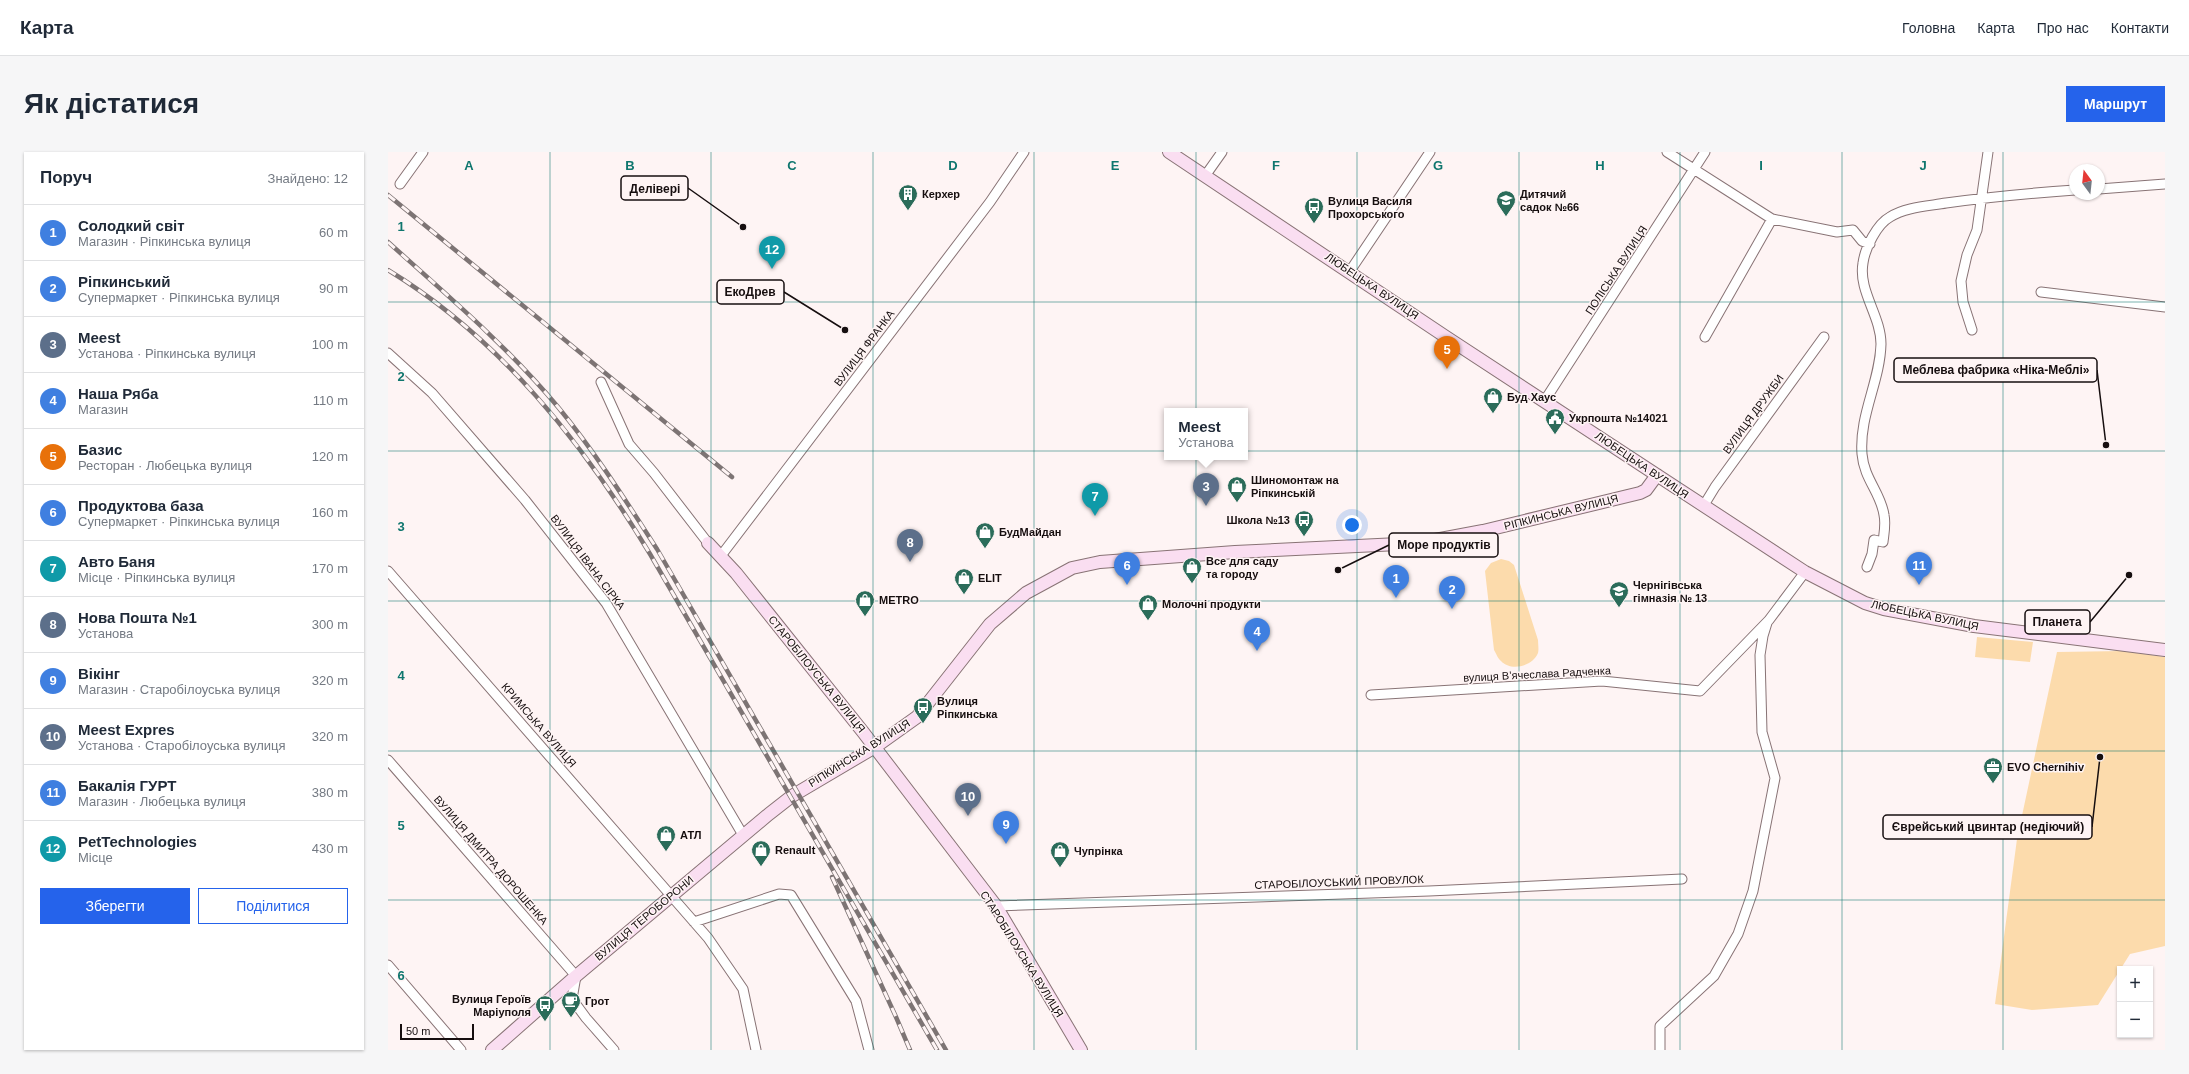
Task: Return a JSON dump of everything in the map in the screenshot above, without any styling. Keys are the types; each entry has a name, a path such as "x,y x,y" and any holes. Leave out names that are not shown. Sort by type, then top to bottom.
{"main road":[{"name":"ЛЮБЕЦЬКА ВУЛИЦЯ","path":"1169,152 1350,271 1446,337 1545,400 1804,572 1864,603 1884,609 1974,626 2165,650"},
{"name":"РІПКИНСЬКА ВУЛИЦЯ","path":"800,791 874,747 917,717 973,643 1008,607 1043,583 1072,568 1100,562 1174,556 1411,544 1451,539 1640,493 1646,490 1657,475"},
{"name":"СТАРОБІЛОУСЬКА ВУЛИЦЯ","path":"708,543 736,573 874,747 996,906 1081,1050"},
{"name":"ВУЛИЦЯ ТЕРОБОРОНИ","path":"492,1050 576,976 743,834 800,791"}],"street":[{"path":"400,184 423,152"},
{"name":"ВУЛИЦЯ ФРАНКА","path":"720,557 990,202 1024,152"},
{"path":"1205,176 1222,152"},
{"path":"1350,271 1430,152"},
{"path":"1667,152 1772,219 1837,232 1853,230 1866,243"},
{"name":"ПОЛІСЬКА ВУЛИЦЯ","path":"1545,400 1705,152"},
{"path":"1972,330 1963,302 1961,281 1966,255 1977,230 1988,152"},
{"path":"2105,188 2165,184"},
{"path":"1867,567 1878,541 1884,515 1881,503 1867,479 1861,451 1863,425 1868,398 1880,356 1879,323 1863,281 1863,262 1866,243 1880,226 1890,217 1924,207 1982,197 2069,190"},
{"path":"1705,337 1772,219"},
{"path":"2041,292 2165,307"},
{"name":"ВУЛИЦЯ ДРУЖБИ","path":"1704,505 1715,487 1824,337"},
{"name":"ВУЛИЦЯ ІВАНА СІРКА","path":"388,353 432,393 525,500 606,604 743,834"},
{"name":"СТАРОБІЛОУСЬКА ВУЛИЦЯ","path":"601,382 628,444 654,473 708,543"},
{"name":"КРИМСЬКА ВУЛИЦЯ","path":"388,571 694,922 743,989 756,1050"},
{"name":"вулиця Вʼячеслава Радченка","path":"1371,695 1602,681 1700,691 1769,620 1804,572"},
{"name":"вулиця Вʼячеслава Радченка","path":"1660,1050 1660,1026 1714,976 1738,934 1753,891 1775,778 1762,732 1760,711 1760,655 1763,636 1769,620"},
{"name":"ВУЛИЦЯ ДМИТРА ДОРОШЕНКА","path":"388,760 576,976"},
{"name":"СТАРОБІЛОУСЬКИЙ ПРОВУЛОК","path":"996,906 1429,891 1682,879"},
{"path":"694,922 779,894 791,895 856,1001 869,1050"},
{"path":"388,965 461,1050"},
{"path":"576,976 572,999 586,1018 614,1050"}],"shaded area":[{"path":"1501,559 1509,561 1514,565 1538,640 1538,653 1535,658 1527,664 1516,667 1505,664 1499,659 1494,650 1485,571 1491,563"},
{"path":"1977,637 2033,642 2030,662 1975,657"},
{"path":"2123,651 2165,657 2165,946 2130,954 2122,966 2117,966 2117,975 2098,1005 2032,1010 1995,1004 2017,839 2057,652"}],"railway":[{"path":"388,195 732,477"},
{"path":"388,242 454,301 518,363 558,407 585,441 610,477 657,549 946,1050"},
{"path":"388,270 429,297 467,327 502,360 536,396 597,472 650,554 937,1050"},
{"path":"832,877 910,1050"}],"place":[{"name":"Керхер","path":"908,211"},
{"name":"Дитячий садок №66","path":"1506,217"},
{"name":"Вулиця Василя Прохорського","path":"1314,224"},
{"name":"Делівері","path":"743,227"},
{"name":"PetTechnologies","path":"772,269"},
{"name":"ЕкоДрев","path":"845,330"},
{"name":"Базис","path":"1447,369"},
{"name":"Буд Хаус","path":"1493,414"},
{"name":"Укрпошта №14021","path":"1555,435"},
{"name":"Меблева фабрика «Ніка-Меблі»","path":"2106,445"},
{"name":"Шиномонтаж на Ріпкинській","path":"1237,503"},
{"name":"Meest","path":"1206,506"},
{"name":"Авто Баня","path":"1095,516"},
{"name":"Школа №13","path":"1304,537"},
{"name":"БудМайдан","path":"985,549"},
{"name":"Нова Пошта №1","path":"910,562"},
{"name":"Море продуктів","path":"1338,570"},
{"name":"Планета","path":"2129,575"},
{"name":"Все для саду та городу","path":"1192,584"},
{"name":"Продуктова база","path":"1127,585"},
{"name":"Бакалія ГУРТ","path":"1919,585"},
{"name":"ELIT","path":"964,595"},
{"name":"Солодкий світ","path":"1396,598"},
{"name":"Чернігівська гімназія № 13","path":"1619,608"},
{"name":"Ріпкинський","path":"1452,609"},
{"name":"METRO","path":"865,617"},
{"name":"Молочні продукти","path":"1148,621"},
{"name":"Наша Ряба","path":"1257,651"},
{"name":"Вулиця Ріпкинська","path":"923,724"},
{"name":"Єврейський цвинтар (недіючий)","path":"2100,757"},
{"name":"EVO Chernihiv","path":"1993,784"},
{"name":"Meest Expres","path":"968,816"},
{"name":"Вікінг","path":"1006,844"},
{"name":"АТЛ","path":"666,852"},
{"name":"Renault","path":"761,867"},
{"name":"Чупрінка","path":"1060,868"},
{"name":"Грот","path":"571,1018"},
{"name":"Вулиця Героїв Маріуполя","path":"545,1022"}]}
